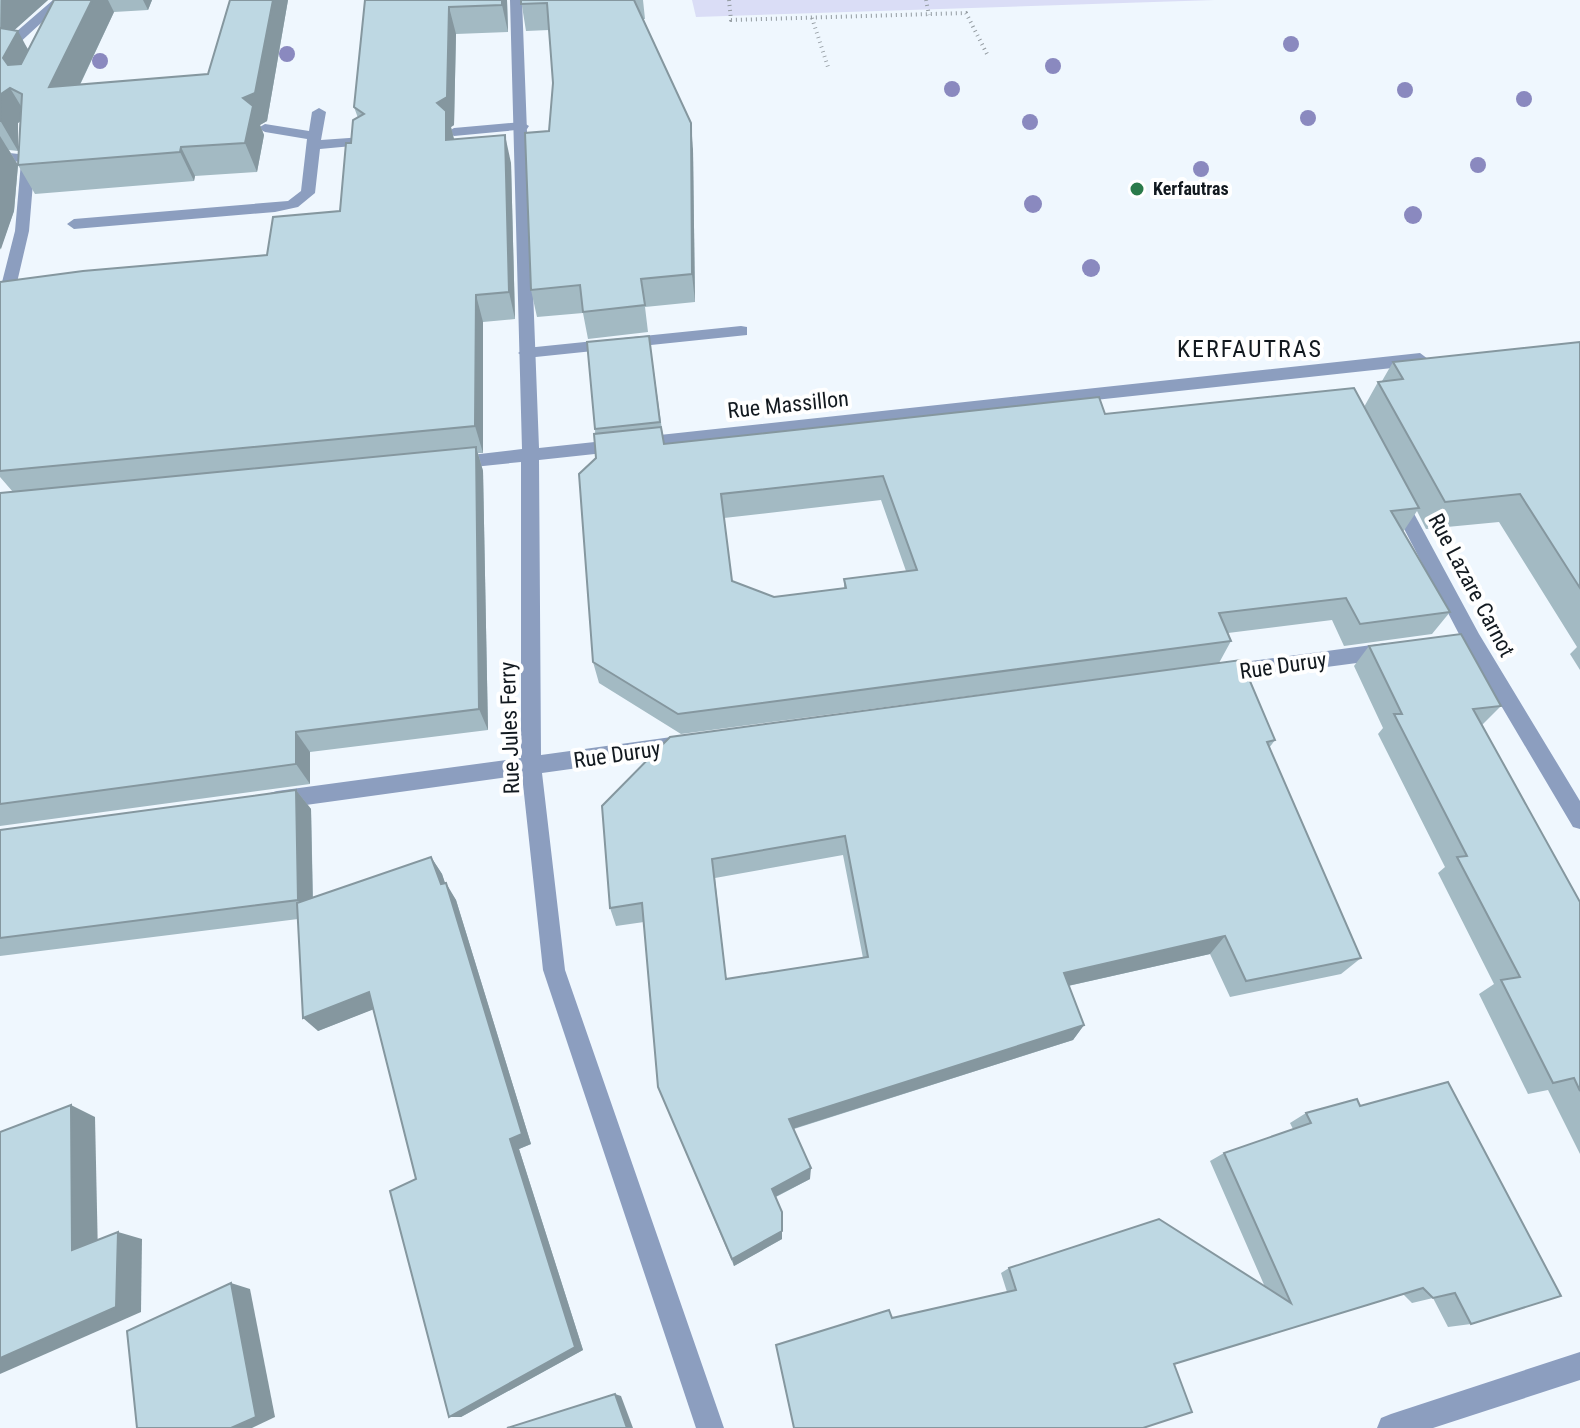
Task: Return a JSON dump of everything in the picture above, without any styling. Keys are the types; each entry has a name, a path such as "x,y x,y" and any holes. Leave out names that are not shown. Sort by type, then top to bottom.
{"street":[{"path":"32,52 6,48 73,0"},
{"name":"Rue Jules Ferry","path":"516,0 530,457 531,765 554,970 710,1428"},
{"path":"74,224 293,204 308,193 319,112"},
{"path":"454,132 522,126"},
{"path":"265,128 314,141 363,141"},
{"path":"0,156 28,153 22,231 0,321"},
{"path":"526,353 741,331"},
{"name":"Rue Massillon","path":"437,464 1333,376 1439,357"},
{"name":"Rue Lazare Carnot","path":"1386,477 1472,640 1580,820"},
{"name":"Rue Duruy","path":"1205,675 1472,640"},
{"name":"Rue Duruy","path":"250,804 704,742"},
{"path":"1391,1428 1580,1366"}],"path":[{"path":"729,0 731,20 966,13 987,54"},
{"path":"926,0 929,15"},
{"path":"812,18 828,67"}],"shaded area":[{"path":"692,0 1215,0 696,17"}],"building":[{"path":"54,0 92,0 49,87 208,74 230,0 273,0 255,93 243,98 253,106 245,143 181,147 180,152 18,165 22,94 10,88 1,94 0,122 0,28 18,31 3,58 8,65 21,64"},
{"path":"365,0 502,0 502,5 449,7 447,97 437,103 446,111 446,140 505,135 509,292 476,295 475,426 0,471 0,282 83,271 267,255 273,217 340,211 346,143 351,143 353,120 364,114 354,107"},
{"path":"521,0 634,0 691,123 692,274 641,279 645,305 583,312 580,285 531,290 525,133 549,131 553,83 547,3 521,4"},
{"path":"649,336 660,422 595,429 587,342"},
{"path":"1580,342 1580,588 1520,494 1445,502 1378,382 1403,379 1393,362"},
{"path":"1354,388 1419,508 1391,511 1450,612 1360,624 1346,598 1219,613 1231,641 678,714 593,662 579,474 596,458 594,434 661,427 664,444 1099,397 1105,414","holes":["883,476 917,570 844,579 846,588 774,597 732,581 721,494"]},
{"path":"476,447 479,709 296,732 296,764 0,804 0,493"},
{"path":"1461,634 1501,706 1473,709 1580,902 1580,1091 1574,1078 1553,1083 1501,980 1520,977 1457,857 1467,856 1394,714 1402,714 1369,646"},
{"path":"1241,660 1275,740 1267,742 1361,958 1246,981 1225,936 1064,973 1084,1025 789,1119 811,1168 772,1189 782,1212 782,1231 732,1259 658,1087 642,903 610,908 602,806 670,737","holes":["845,836 868,957 726,979 712,859"]},
{"path":"296,790 298,900 0,938 0,830"},
{"path":"431,857 441,884 446,883 522,1134 510,1139 575,1347 449,1417 390,1191 416,1179 369,992 303,1018 297,903"},
{"path":"1448,1082 1561,1296 1471,1324 1455,1293 1433,1298 1423,1288 1174,1364 1192,1412 1143,1428 794,1428 776,1345 889,1310 892,1318 1016,1290 1009,1268 1159,1219 1291,1303 1224,1153 1311,1123 1306,1113 1357,1099 1360,1106"},
{"path":"71,1105 72,1250 118,1232 116,1307 0,1358 0,1132"},
{"path":"231,1283 256,1417 231,1428 137,1428 127,1331"},
{"path":"615,1394 627,1428 507,1428"}],"place":[{"name":"Kerfautras","path":"1137,189"}],"district":[{"name":"KERFAUTRAS","path":"1250,349"}]}
